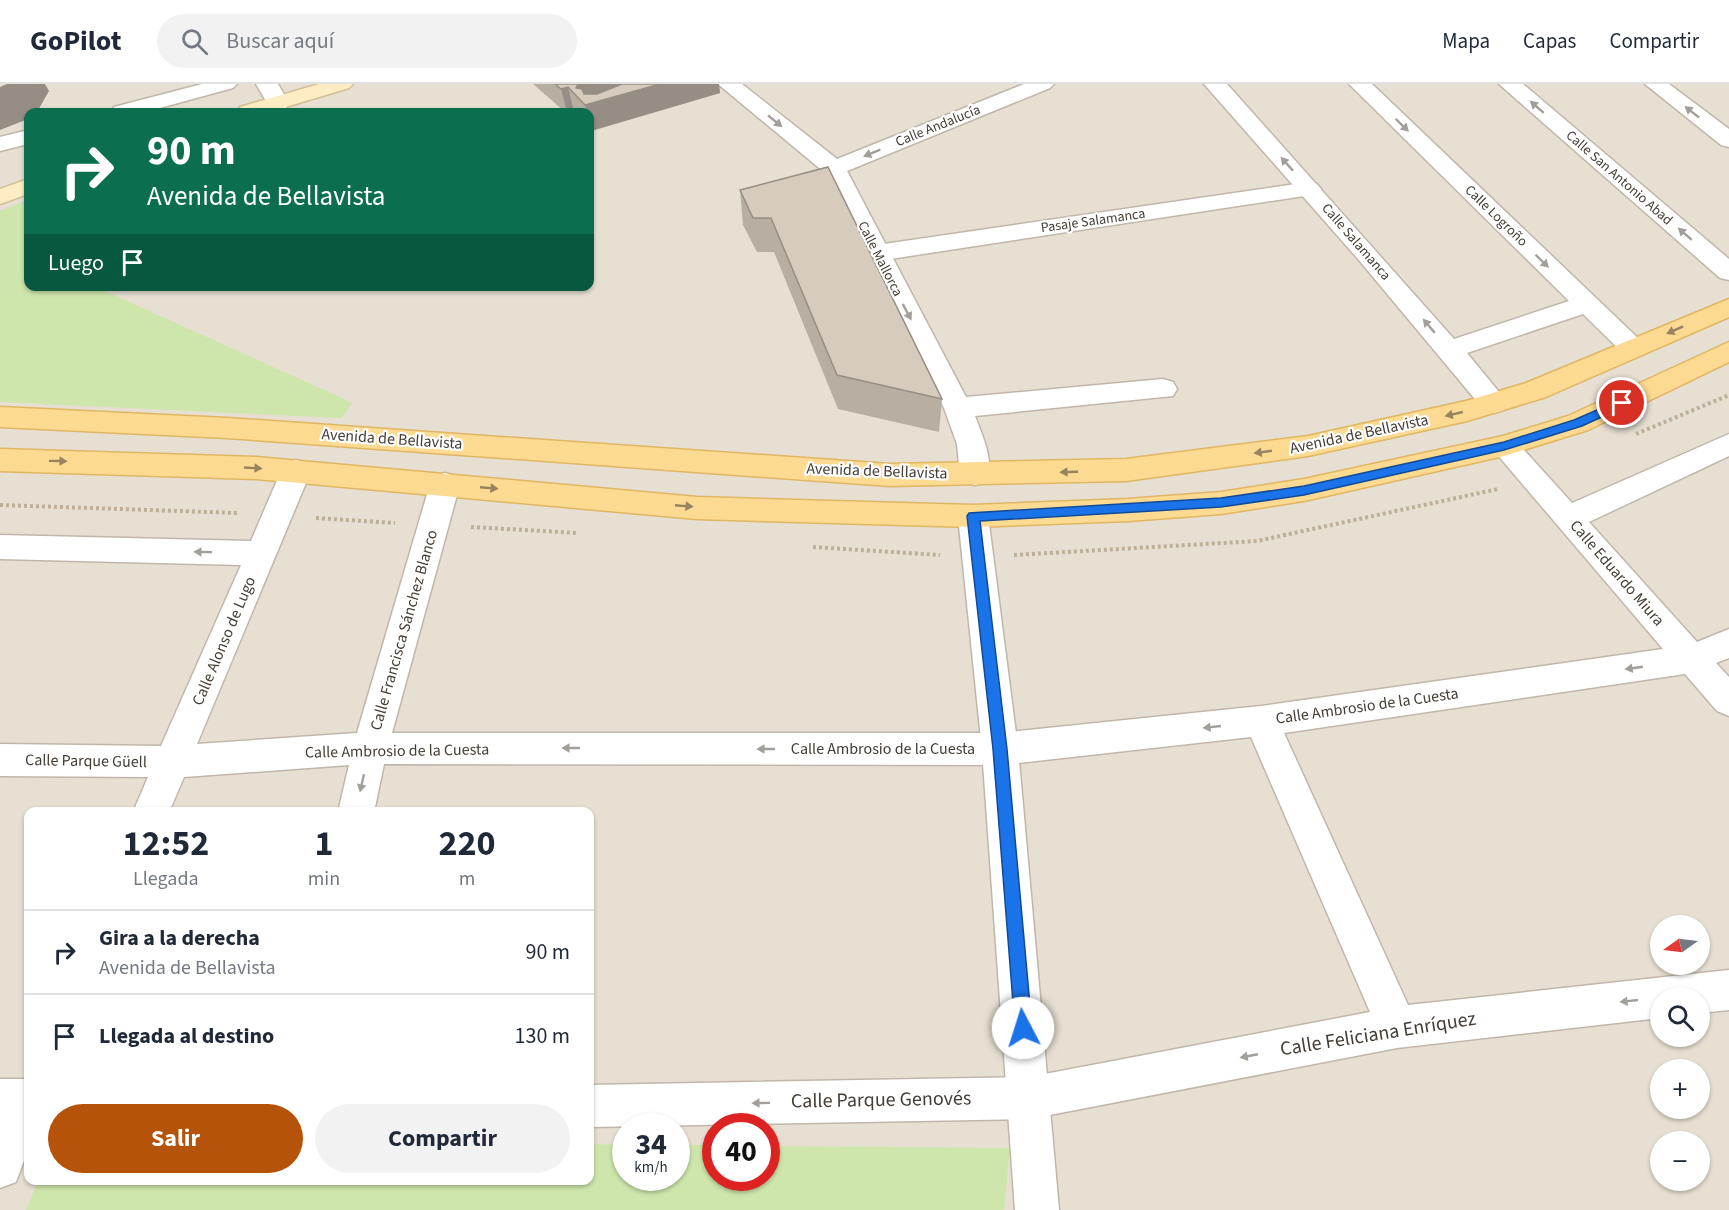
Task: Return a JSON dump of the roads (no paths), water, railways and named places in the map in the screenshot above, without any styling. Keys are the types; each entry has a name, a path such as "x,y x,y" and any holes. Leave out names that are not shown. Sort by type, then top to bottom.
{"main road":[{"path":"261,108 342,84"},
{"path":"0,190 24,182"},
{"path":"0,197 24,188"},
{"name":"Avenida de Bellavista","path":"0,417 250,429 890,475 1126,470 1308,446 1494,403 1536,390 1729,307"},
{"path":"0,460 140,463 296,471 697,508 973,516 1221,503 1304,490 1504,446 1578,423 1729,351"}],"street":[{"path":"154,108 203,102 226,84"},
{"path":"267,84 278,103"},
{"name":"Calle Mallorca","path":"729,84 834,168 958,408 971,444 975,474"},
{"name":"Calle Andalucía","path":"834,168 1043,84"},
{"name":"Calle Salamanca","path":"1215,84 1494,403"},
{"name":"Calle Logroño","path":"1360,84 1633,348"},
{"name":"Calle San Antonio Abad","path":"1510,84 1729,272"},
{"path":"1656,84 1729,140"},
{"path":"0,144 24,138"},
{"name":"Pasaje Salamanca","path":"877,253 1309,189"},
{"path":"1449,350 1586,303"},
{"path":"958,408 1163,389"},
{"path":"1569,518 1729,444"},
{"name":"Calle Eduardo Miura","path":"1504,446 1729,701"},
{"name":"Calle Alonso de Lugo","path":"153,807 296,471"},
{"name":"Calle Francisca Sánchez Blanco","path":"357,807 370,748 445,484"},
{"path":"973,516 1000,749 1037,1210"},
{"path":"0,547 261,553"},
{"name":"Calle Ambrosio de la Cuesta","path":"172,762 370,748 1000,749 1262,722 1692,659 1729,643"},
{"path":"1262,722 1397,1027"},
{"name":"Calle Parque Güell","path":"0,760 172,762"},
{"name":"Calle Feliciana Enríquez","path":"1029,1098 1397,1027 1729,990"},
{"name":"Calle Parque Genovés","path":"594,1106 1029,1098"},
{"path":"0,1100 24,1100"},
{"path":"0,1166 24,1109"}]}
